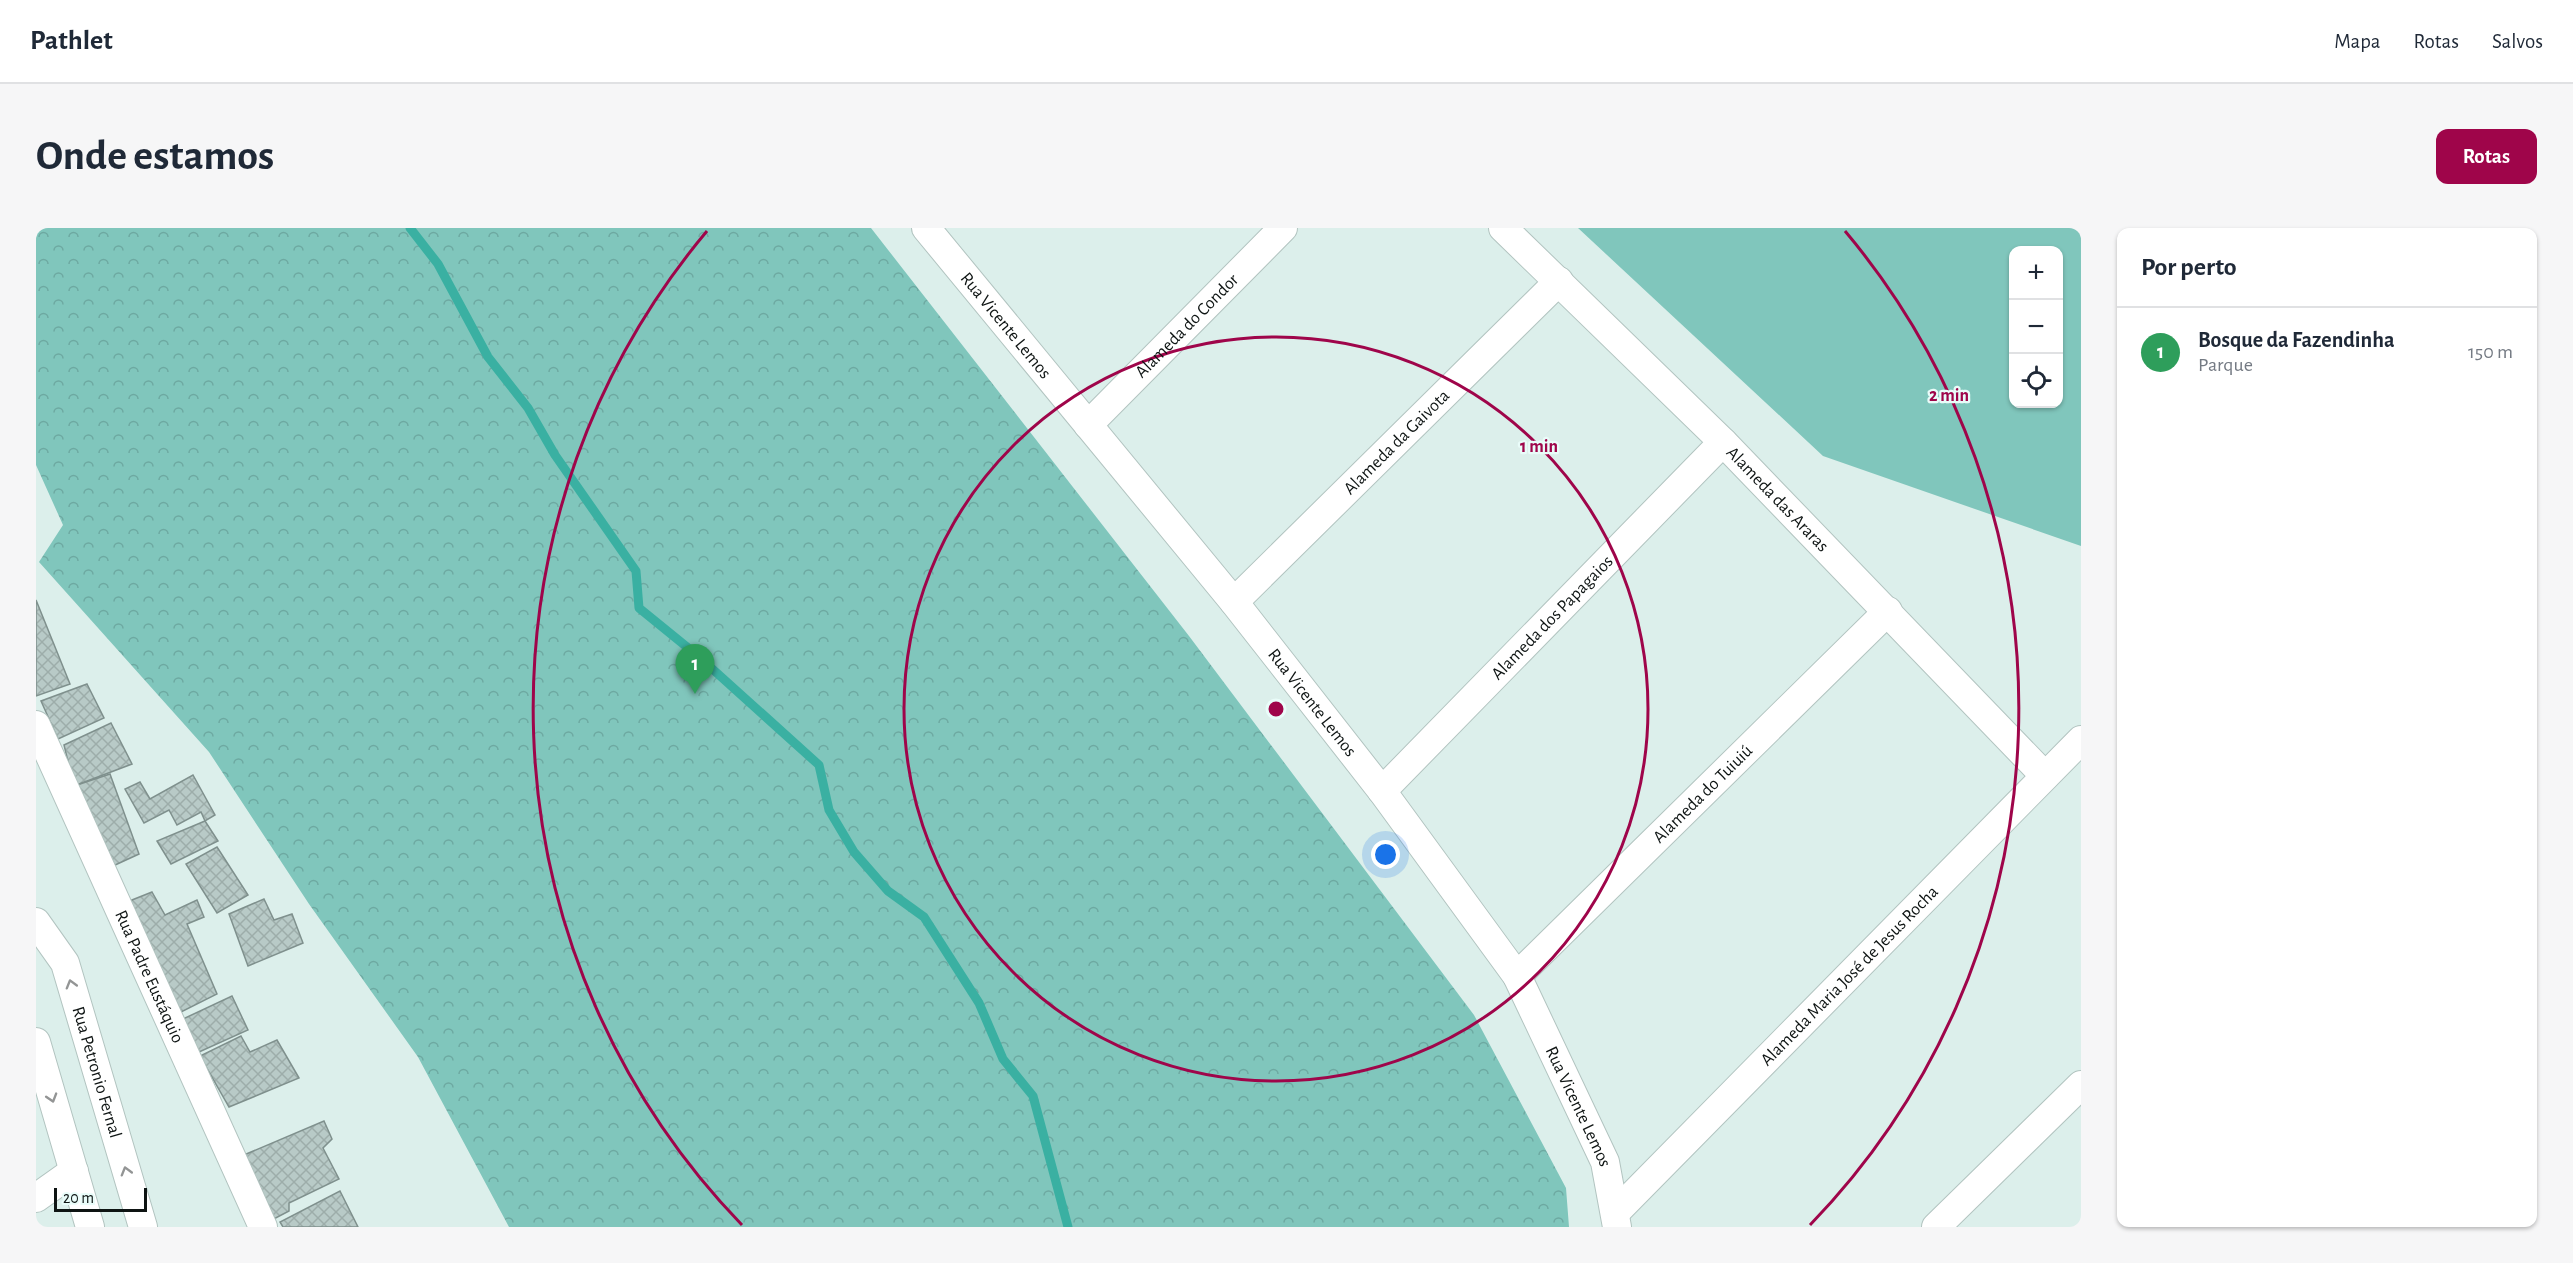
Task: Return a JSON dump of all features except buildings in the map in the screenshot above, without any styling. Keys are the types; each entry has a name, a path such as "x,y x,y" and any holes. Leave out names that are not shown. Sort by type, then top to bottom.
{"street":[{"name":"Alameda do Condor","path":"1088,425 1283,228"},
{"name":"Alameda das Araras","path":"1503,228 1723,442 2045,776"},
{"name":"Rua Vicente Lemos","path":"937,233 1088,425 1234,602 1382,791 1517,976 1605,1162 1616,1220"},
{"name":"Alameda da Gaivota","path":"1234,602 1559,281"},
{"name":"Alameda dos Papagaios","path":"1382,791 1723,442"},
{"name":"Alameda do Tuiuiú","path":"1517,976 1888,611"},
{"name":"Rua Padre Eustáquio","path":"36,725 263,1227"},
{"name":"Alameda Maria José de Jesus Rocha","path":"1616,1220 2081,740"},
{"name":"Rua Petronio Fernal","path":"36,922 65,963 143,1227"},
{"path":"37,1047 90,1227"},
{"path":"1936,1227 2081,1085"},
{"path":"36,1198 74,1171"}],"green space":[{"path":"36,228 871,228 1189,636 1474,1015 1566,1188 1569,1227 509,1227 418,1057 309,904 209,752 39,562 63,525 36,465"},
{"path":"1578,228 2081,228 2081,546 1823,456"}],"waterway":[{"path":"410,228 438,264 488,357 528,408 555,455 636,571 639,608 698,656 819,765 829,810 854,852 888,891 924,917 979,1003 1003,1059 1033,1096 1068,1227"}],"place":[{"name":"Bosque da Fazendinha","path":"695,694"}]}
